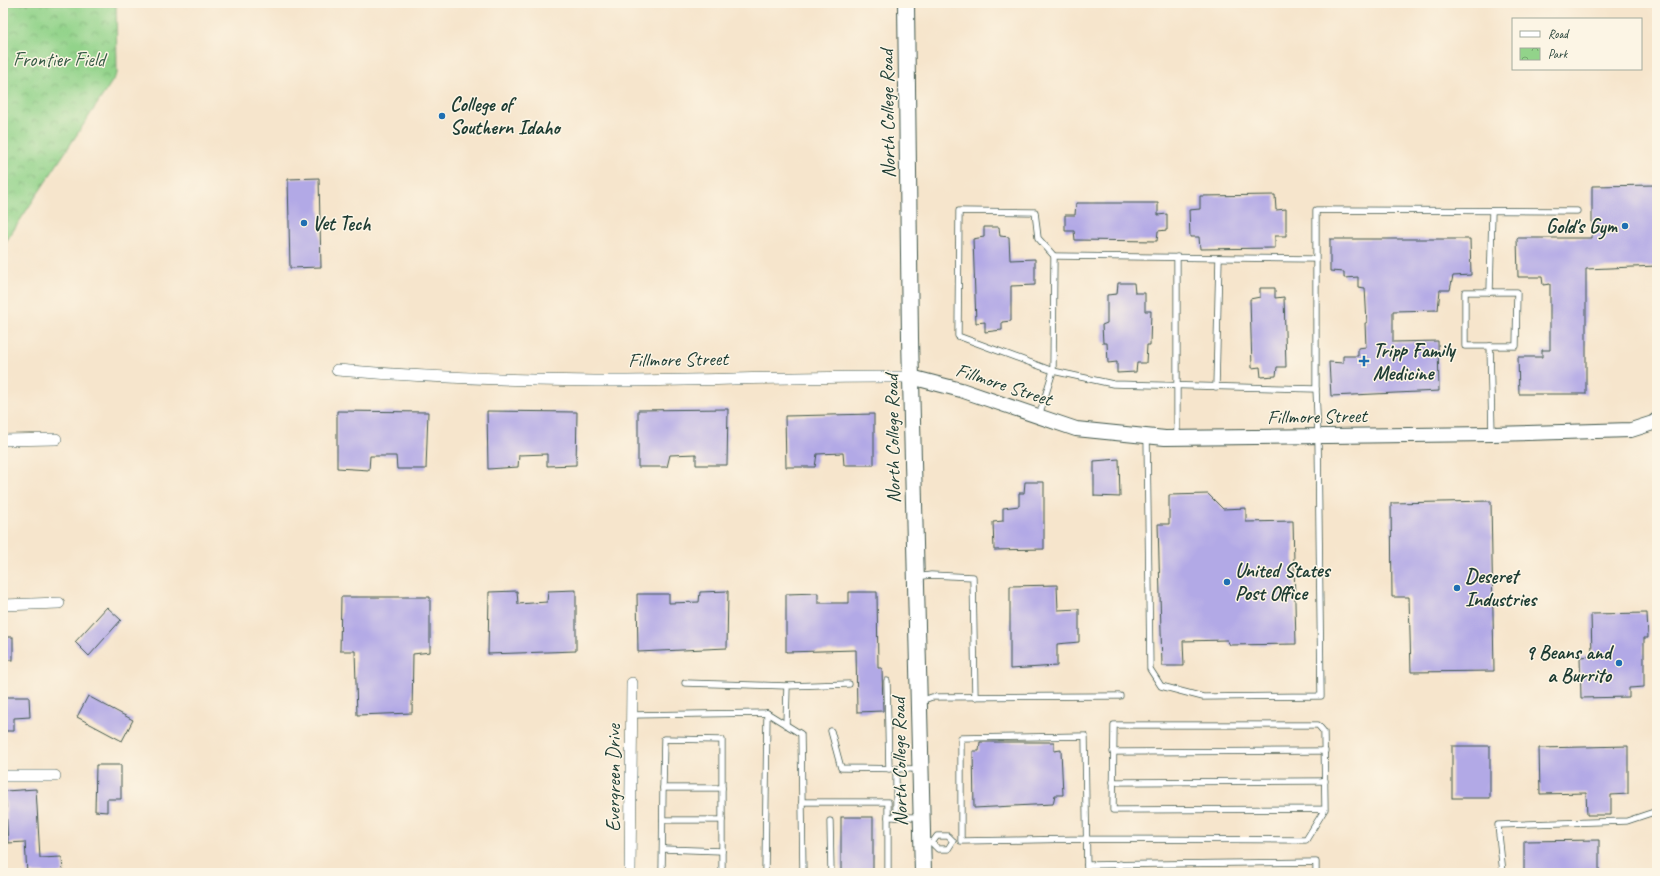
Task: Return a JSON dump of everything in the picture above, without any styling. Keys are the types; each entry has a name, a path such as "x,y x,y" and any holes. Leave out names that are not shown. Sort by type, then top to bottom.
{"main road":[{"name":"North College Road","path":"906,3 911,377 920,769 922,818 927,843 923,873"}],"street":[{"name":"Fillmore Street","path":"337,370 414,376 627,381 821,376 911,377 961,390 1076,428 1177,438 1492,434 1631,430 1656,424"},
{"path":"3,440 56,439"},
{"path":"3,604 59,603"},
{"name":"Evergreen Drive","path":"630,873 632,683"},
{"path":"3,776 55,776"}],"lane":[{"path":"1147,436 1150,669 1161,686 1203,697 1321,696 1318,436 1316,389 1316,210 1577,211"},
{"path":"1039,416 1053,371 1054,256 1038,238 1035,212 959,211 958,336 1053,371 1113,384 1316,389"},
{"path":"1490,292 1492,211"},
{"path":"1054,256 1315,259"},
{"path":"1176,257 1177,438"},
{"path":"1216,387 1219,258"},
{"path":"1465,292 1516,292 1516,346 1490,346 1465,346 1465,292"},
{"path":"1490,346 1492,434"},
{"path":"916,578 931,575 974,577 975,697"},
{"path":"888,681 889,769"},
{"path":"685,683 787,686 849,684"},
{"path":"786,725 787,686"},
{"path":"919,702 932,697 1120,696"},
{"path":"765,873 766,713"},
{"path":"631,715 766,713 801,734 803,873"},
{"path":"953,841 1086,839 1306,840 1325,809 1324,732 1318,725 1114,725 1113,810 1325,809"},
{"path":"831,731 841,768 920,769"},
{"path":"961,840 961,738 1085,736 1087,873"},
{"path":"662,873 664,739 722,740 722,873"},
{"path":"1113,752 1325,751"},
{"path":"896,769 896,817"},
{"path":"1113,782 1325,781"},
{"path":"663,788 722,788"},
{"path":"802,802 888,802 888,873"},
{"path":"1503,873 1498,825 1626,821 1657,811"},
{"path":"888,817 922,818"},
{"path":"663,820 722,820"},
{"path":"830,821 831,873"},
{"path":"937,836 948,836 953,841 948,849 938,849 927,843 937,836"},
{"path":"663,850 722,851"},
{"path":"1087,864 1316,862 1316,873"},
{"path":"1120,864 1120,873"}],"green space":[{"name":"Frontier Field","path":"3,3 116,3 117,74 3,246"}],"building":[{"name":"Vet Tech","path":"319,178 321,267 290,268 288,179"},
{"path":"1657,185 1657,266 1586,269 1586,394 1519,394 1518,357 1542,357 1542,350 1550,350 1550,284 1543,285 1542,277 1518,277 1517,238 1592,238 1592,186"},
{"path":"1275,195 1276,210 1286,209 1286,236 1275,236 1275,248 1200,249 1199,237 1190,237 1189,210 1200,209 1200,196"},
{"path":"1076,203 1158,203 1158,215 1167,214 1167,230 1158,231 1157,241 1075,240 1074,231 1065,231 1065,215 1075,215"},
{"path":"984,227 999,227 1000,236 1009,237 1010,260 1035,259 1035,285 1011,286 1011,321 1002,322 1002,330 985,332 985,322 976,323 973,239 984,237"},
{"path":"1330,239 1470,239 1471,275 1453,276 1450,290 1440,290 1438,310 1393,311 1393,342 1438,341 1439,391 1331,396 1329,362 1343,363 1343,356 1358,356 1358,348 1366,347 1365,323 1367,323 1365,288 1358,287 1358,277 1344,278 1344,272 1330,271"},
{"path":"1118,283 1134,283 1135,293 1145,293 1145,311 1151,311 1150,345 1147,345 1146,363 1137,363 1136,372 1117,373 1117,362 1108,363 1107,343 1103,343 1102,325 1107,323 1107,295 1117,294"},
{"path":"1260,288 1275,288 1275,298 1284,297 1286,367 1277,367 1276,376 1261,377 1260,367 1252,368 1250,299 1260,297"},
{"path":"728,409 727,465 696,465 696,454 670,455 667,467 638,467 638,410"},
{"path":"337,411 428,412 426,469 397,469 396,456 370,456 369,470 337,468"},
{"path":"487,411 577,412 576,465 547,466 547,454 519,455 518,467 488,469"},
{"path":"874,414 874,465 844,465 843,453 817,454 815,467 786,467 785,416"},
{"path":"1119,459 1120,497 1094,496 1094,461"},
{"path":"1025,482 1044,482 1044,549 994,550 993,522 1003,521 1003,508 1019,506 1019,493 1024,493"},
{"name":"United States Post Office","path":"1208,494 1223,509 1246,508 1246,522 1293,521 1296,644 1230,645 1227,640 1183,641 1184,666 1162,666 1158,524 1169,524 1169,495"},
{"path":"1491,501 1494,671 1411,672 1409,597 1392,597 1391,503"},
{"path":"1057,585 1058,610 1079,609 1079,642 1057,644 1057,666 1010,669 1010,586"},
{"path":"576,590 576,651 488,654 489,592 517,591 518,604 547,602 548,591"},
{"path":"728,591 727,648 638,652 637,594 669,594 669,603 699,602 700,592"},
{"path":"849,592 877,592 878,668 882,668 883,711 857,712 856,650 786,652 786,594 818,593 818,603 849,603"},
{"path":"341,597 430,597 430,652 413,654 412,713 357,715 355,651 340,651"},
{"path":"107,607 121,620 89,656 75,642"},
{"path":"1647,613 1648,638 1644,638 1644,687 1629,688 1629,697 1581,698 1580,657 1592,656 1591,614"},
{"path":"3,637 13,637 13,660 3,660"},
{"path":"88,696 133,720 122,741 77,717"},
{"path":"3,697 29,697 30,717 14,718 14,731 3,731"},
{"path":"980,742 1054,742 1054,751 1061,750 1063,795 1055,795 1053,804 974,808 973,751 979,751"},
{"path":"1452,746 1490,746 1490,798 1452,798"},
{"path":"1628,746 1628,794 1611,795 1611,815 1587,815 1586,793 1540,794 1539,748"},
{"path":"96,765 121,765 121,799 107,799 107,812 95,811"},
{"path":"36,789 40,858 62,857 63,873 27,873 25,842 8,843 5,791"},
{"path":"841,817 873,817 873,873 841,873"},
{"path":"1599,840 1599,873 1524,873 1524,841"}],"place":[{"name":"College of Southern Idaho","path":"442,116"},
{"name":"Vet Tech","path":"304,223"},
{"name":"Gold's Gym","path":"1625,226"},
{"name":"Tripp Family Medicine","path":"1364,361"},
{"name":"United States Post Office","path":"1227,582"},
{"name":"Deseret Industries","path":"1457,588"},
{"name":"9 Beans and a Burrito","path":"1619,663"}]}
